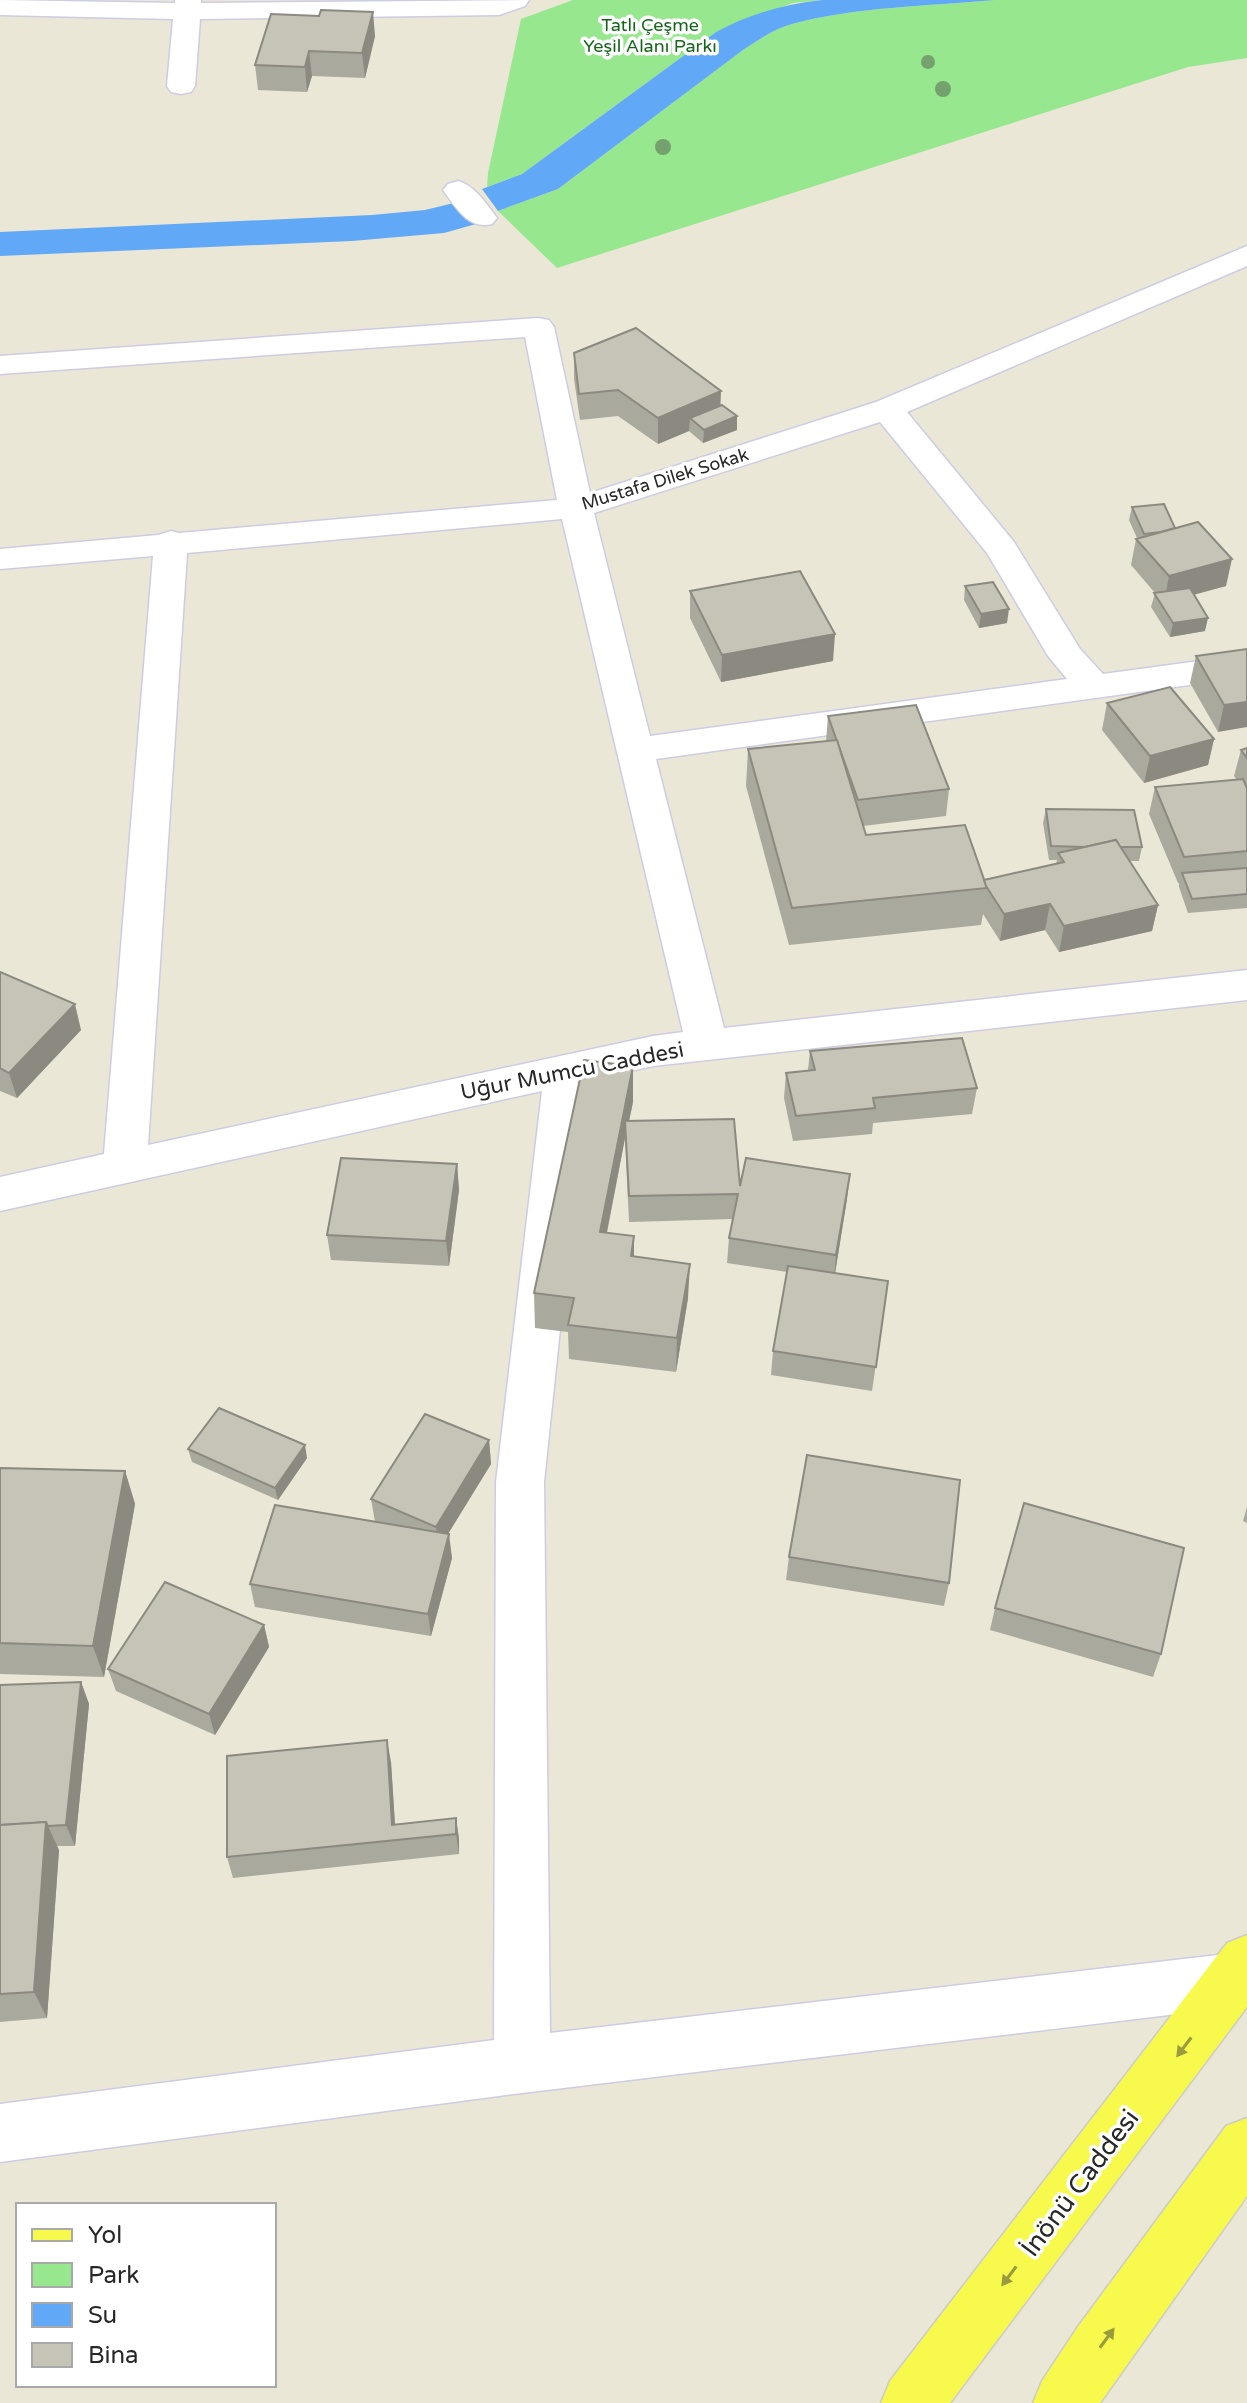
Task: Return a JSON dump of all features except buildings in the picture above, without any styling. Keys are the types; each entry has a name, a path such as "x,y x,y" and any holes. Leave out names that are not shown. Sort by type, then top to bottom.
{"main road":[{"name":"İnönü Caddesi","path":"912,2403 1241,1971"},
{"path":"1064,2403 1247,2147"}],"street":[{"path":"0,7 499,7 516,0"},
{"path":"181,86 187,6"},
{"path":"458,190 482,218"},
{"name":"Mustafa Dilek Sokak","path":"0,559 171,541 576,508 887,409 1247,255"},
{"path":"0,365 538,327 576,508 707,1045"},
{"path":"887,409 1002,549 1066,656 1093,686"},
{"path":"125,1168 171,541"},
{"path":"635,750 1236,668"},
{"name":"Uğur Mumcu Caddesi","path":"2,1200 125,1168 653,1051 1247,985"},
{"path":"522,2065 520,1482 566,1070"},
{"path":"0,2133 1241,1971"}],"green space":[{"name":"Tatlı Çeşme Yeşil Alanı Parkı","path":"573,0 822,0 793,3 716,32 522,174 487,187 521,19"},
{"path":"995,0 1247,0 1247,58 1188,67 557,268 498,211 558,189 743,50 779,29 841,14"}],"water":[{"path":"822,0 995,0 866,11 785,26 743,50 558,189 498,211 482,189 522,174 716,32 768,11"},
{"path":"458,202 476,224 444,233 352,241 0,256 0,232 372,215 425,210"}]}
